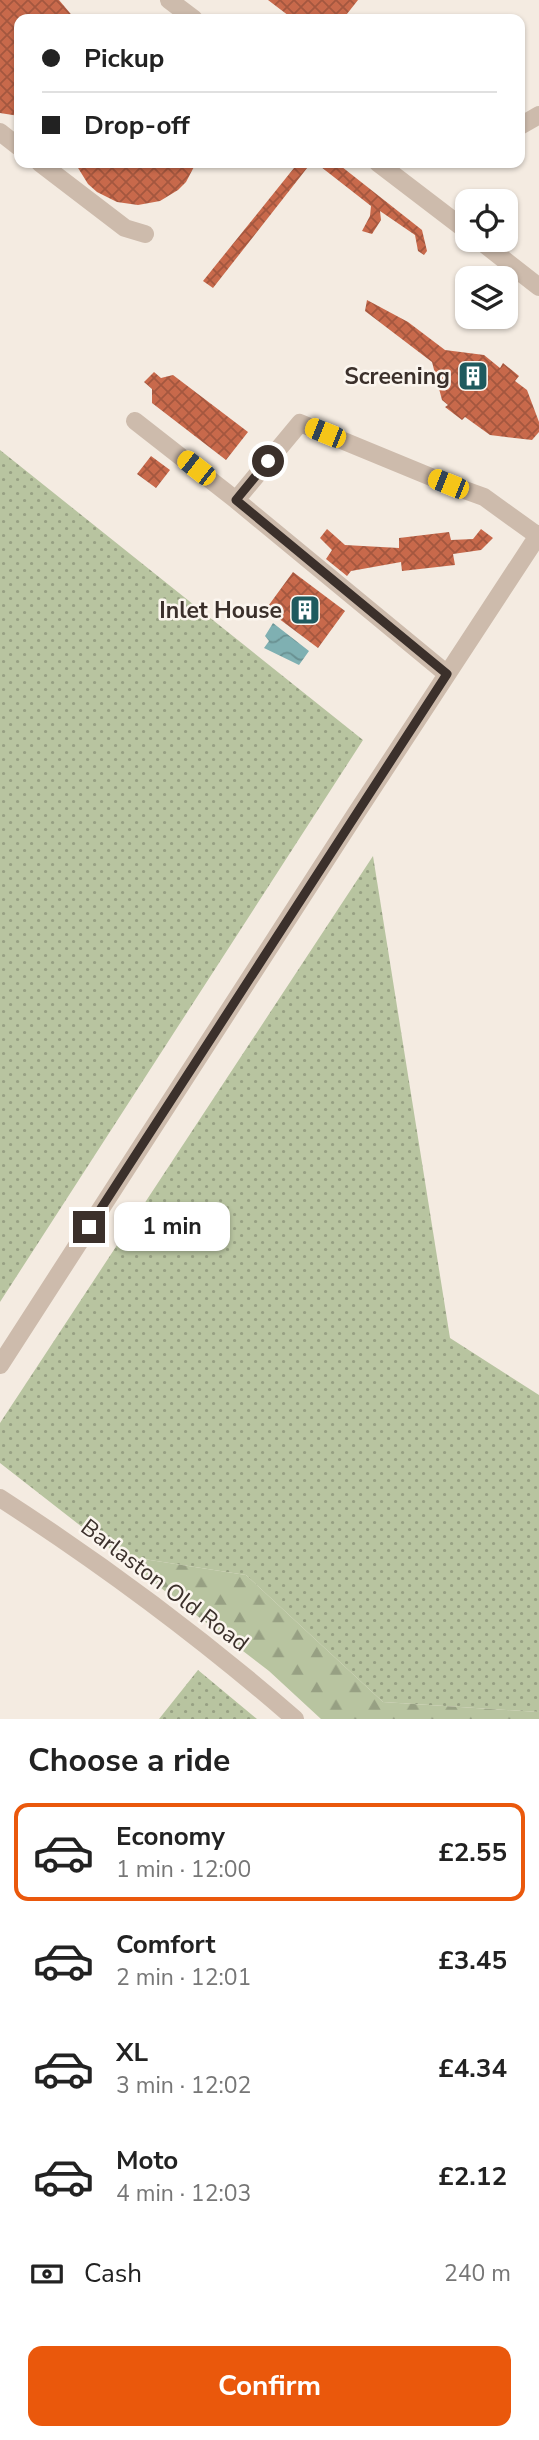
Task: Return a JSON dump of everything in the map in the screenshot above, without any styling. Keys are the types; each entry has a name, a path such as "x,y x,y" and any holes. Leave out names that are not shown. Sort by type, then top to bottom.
{"street":[{"path":"169,0 187,14"},
{"path":"0,132 14,143"},
{"path":"47,168 125,228 145,234"},
{"path":"393,168 455,221"},
{"path":"494,252 539,287"},
{"path":"135,421 236,500 447,674"},
{"path":"0,1365 538,535 484,497 300,423 236,500"},
{"name":"Barlaston Old Road","path":"0,1498 79,1549 242,1673 295,1719"}],"green space":[{"path":"0,450 363,740 0,1302"},
{"path":"373,856 450,1338 539,1395 539,1712 383,1702 246,1575 118,1555 0,1463 0,1423"},
{"path":"118,1555 246,1575 383,1702 539,1712 539,1719 321,1719 269,1671"},
{"path":"198,1670 257,1719 159,1719"}],"water":[{"path":"273,623 309,651 299,665 264,648 269,641 265,636"}],"building":[{"path":"0,0 59,0 71,14 14,14 14,115 0,113"},
{"path":"268,0 358,0 347,14 286,14"},
{"path":"78,168 193,168 178,190 160,201 138,205 117,202 88,184"},
{"path":"294,168 307,168 213,288 203,281"},
{"path":"322,168 343,168 422,230 427,251 424,255 418,251 415,235 380,211 381,220 372,234 362,231 370,216 371,206"},
{"name":"Screening","path":"367,300 408,322 445,350 484,355 500,368 503,363 519,376 515,381 527,390 539,422 539,432 532,440 490,435 445,407 448,405 442,400 432,362 365,311"},
{"path":"154,372 161,378 173,375 248,432 226,460 152,403 152,389 144,382"},
{"path":"151,456 170,470 156,488 137,474"},
{"path":"327,529 345,545 399,548 399,538 449,532 451,540 473,539 481,529 493,538 481,550 453,554 455,565 402,571 401,562 351,571 347,576 326,559 332,550 320,538"},
{"name":"Inlet House","path":"293,572 345,611 318,648 266,609"}],"place":[{"name":"Screening","path":"473,376"},
{"name":"Inlet House","path":"305,610"}],"route":[{"path":"89,1227 447,674 236,500 268,461"}]}
